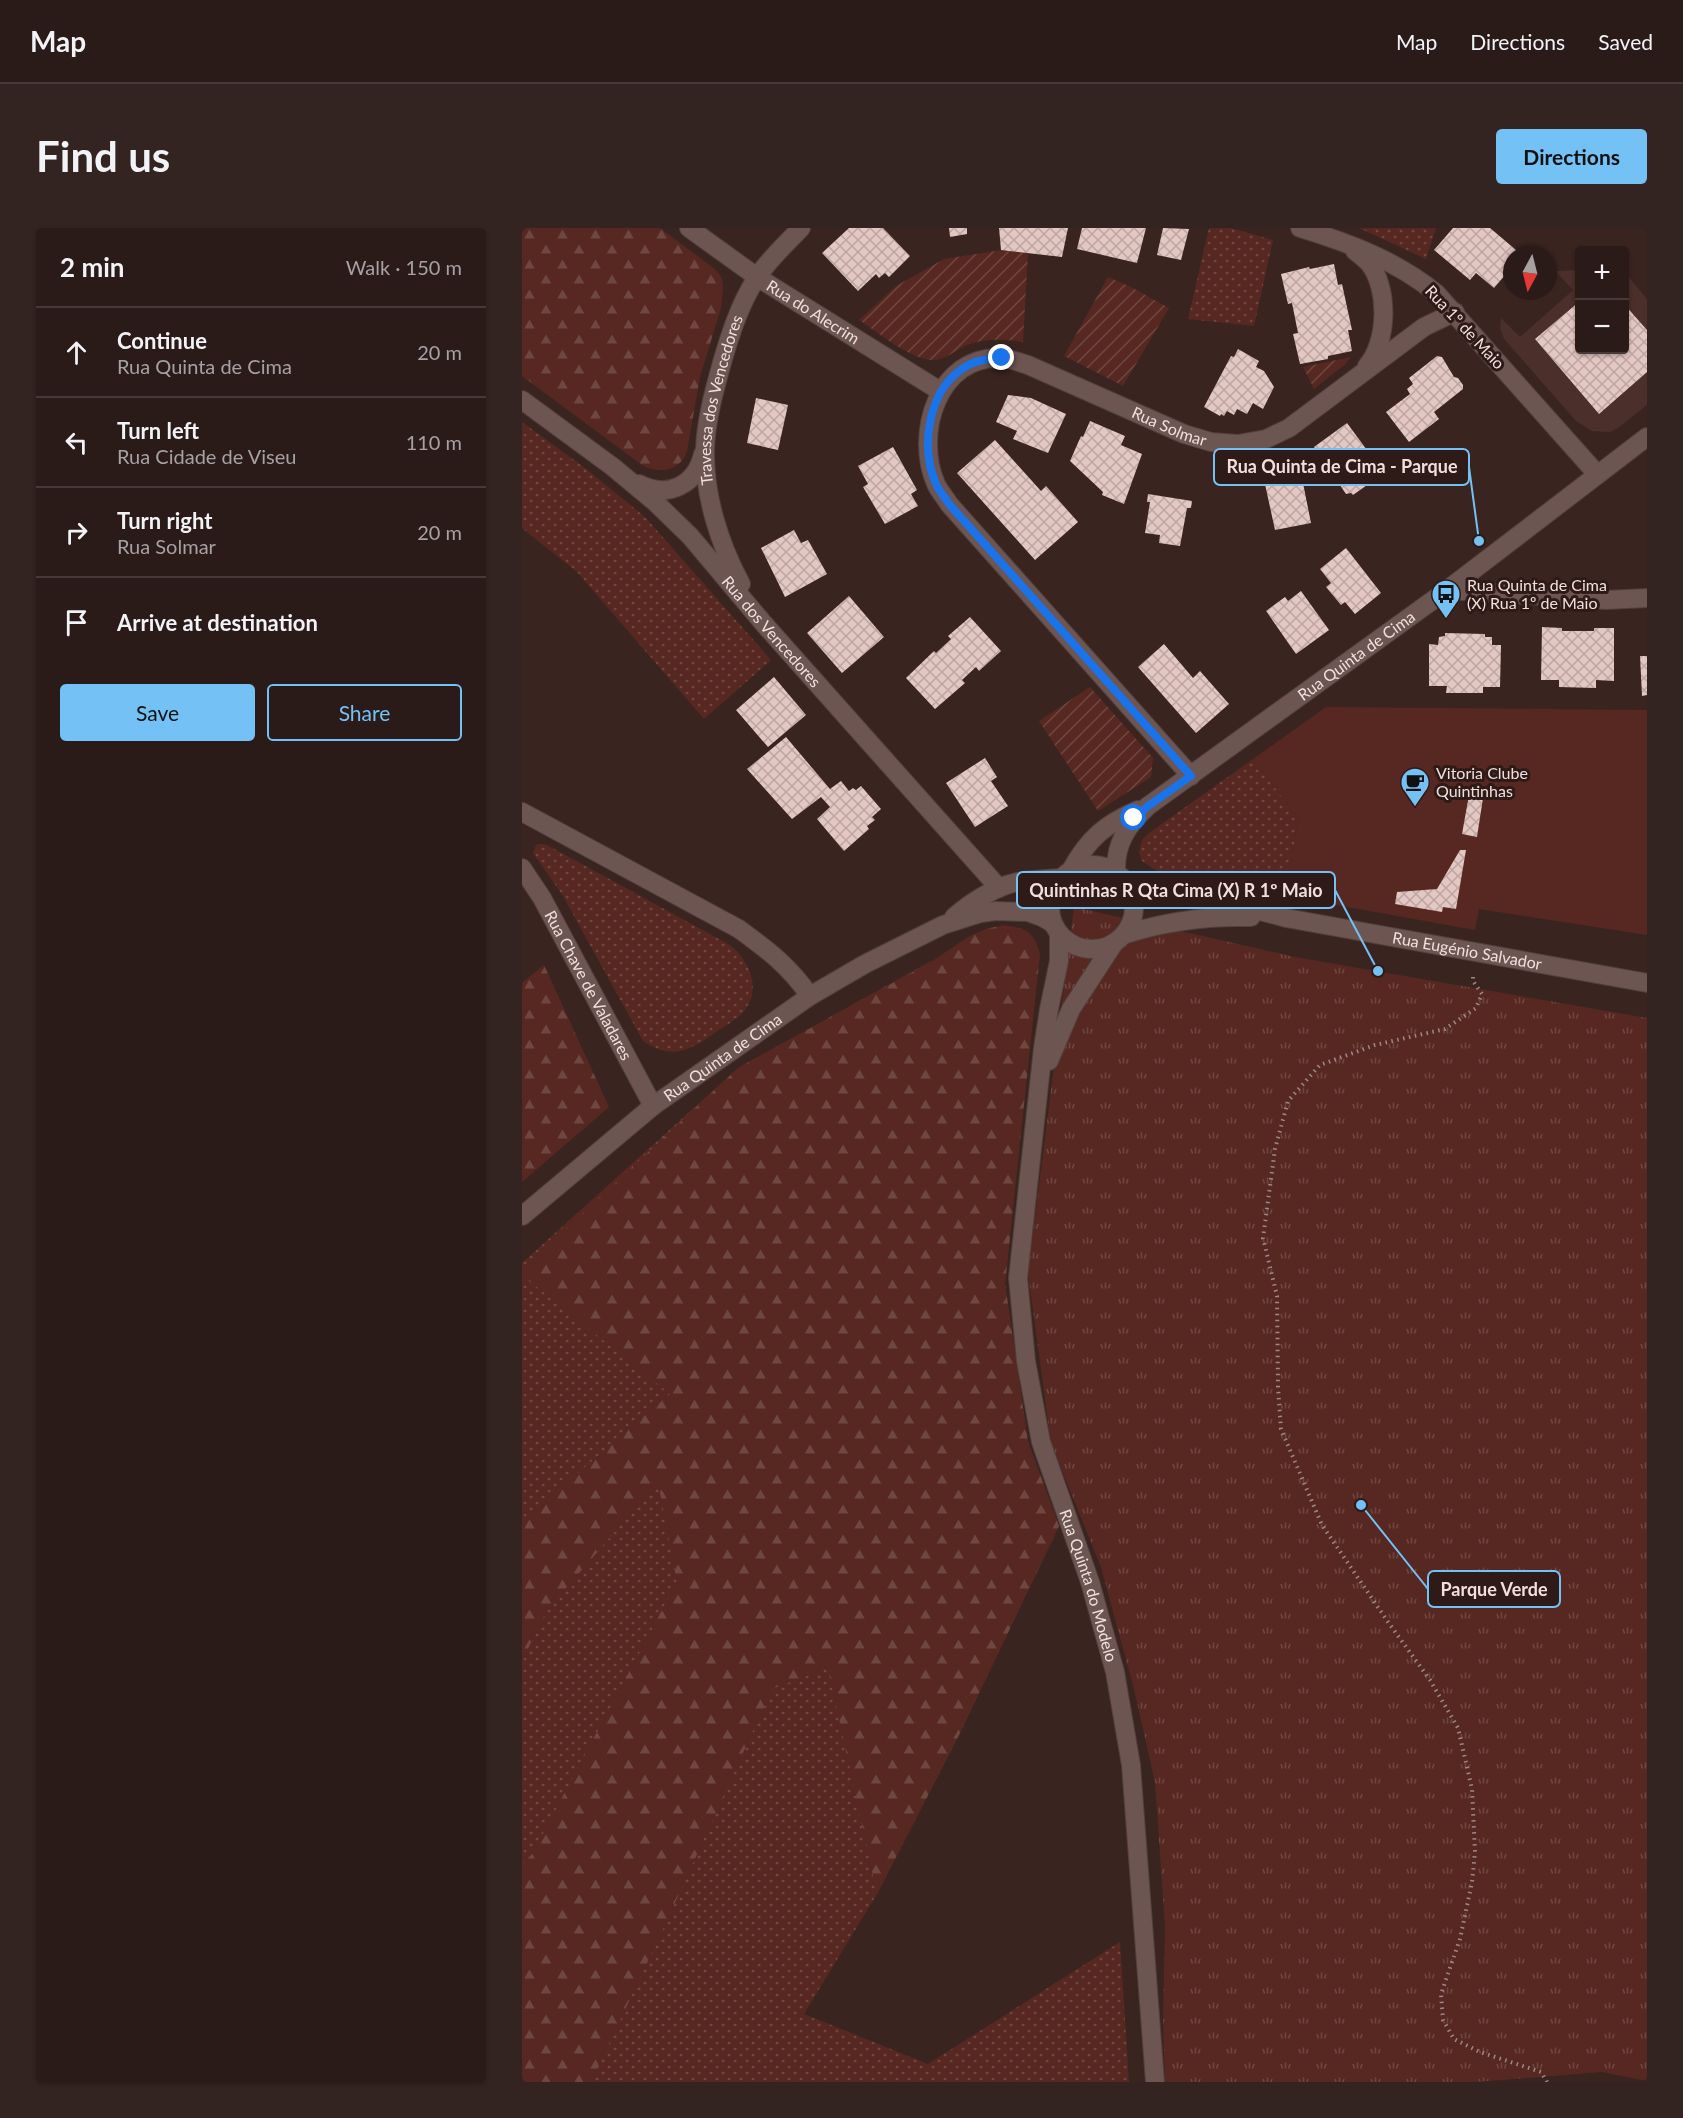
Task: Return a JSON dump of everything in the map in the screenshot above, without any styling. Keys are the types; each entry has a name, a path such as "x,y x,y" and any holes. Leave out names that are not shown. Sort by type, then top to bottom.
{"street":[{"name":"Rua do Alecrim","path":"689,228 757,277 940,392"},
{"name":"Travessa dos Vencedores","path":"764,624 732,567 720,538 705,474 705,447 712,402 742,303 757,277 801,228"},
{"name":"Rua 1º de Maio","path":"1300,228 1373,254 1416,276 1455,312 1597,474"},
{"path":"1332,238 1356,252 1370,264 1382,297 1383,314 1380,339 1371,361 1361,373"},
{"name":"Rua Solmar","path":"940,392 963,368 981,360 1002,358 1029,365 1184,434 1211,442 1238,444 1266,439 1289,428 1424,327 1455,312"},
{"path":"940,392 932,412 929,458 936,483 949,504 1191,776"},
{"name":"Rua dos Vencedores","path":"522,400 613,466 690,536 764,624 999,888"},
{"name":"Rua Quinta de Cima","path":"1120,877 1115,858 1122,837 1134,818 1148,806 1447,591 1647,436"},
{"path":"613,466 643,486 658,490 671,490 696,474 705,447"},
{"path":"1447,591 1606,600 1647,598"},
{"name":"Rua Quinta de Cima","path":"943,926 961,911 999,888 1017,882 1066,874 1092,838 1126,815 1148,806"},
{"path":"522,812 739,929 766,948 792,972 810,996"},
{"path":"1082,866 1105,867 1120,877 1131,891 1134,914 1130,925 1119,939 1097,949 1079,948 1068,942 1056,928 1050,911 1050,900 1054,888 1066,874 1082,866"},
{"name":"Rua Chave de Valadares","path":"522,868 542,898 652,1106"},
{"name":"Rua Eugénio Salvador","path":"1120,877 1156,895 1240,906 1286,918 1647,982"},
{"name":"Rua Quinta de Cima","path":"522,1216 652,1106 810,996 865,964 943,926 968,916 994,911 1028,912 1042,917 1056,928"},
{"name":"Rua Eugénio Salvador","path":"1119,939 1160,925 1218,916 1286,918"},
{"name":"Rua Quinta do Modelo","path":"1056,928 1059,961 1048,1009 1018,1278 1026,1361 1041,1443 1090,1582 1117,1684 1131,1765 1155,2082"},
{"name":"Rua Quinta do Modelo","path":"1039,1095 1071,1009 1119,939"}],"path":[{"path":"1475,952 1473,981 1482,994 1476,1008 1445,1029 1375,1045 1320,1065 1288,1101 1275,1149 1263,1238 1277,1296 1281,1429 1322,1525 1430,1680 1458,1728 1472,1789 1474,1852 1472,1882 1460,1939 1441,1994 1443,2020 1454,2039 1480,2052 1541,2072 1547,2082"}],"shaded area":[{"path":"1575,270 1575,354 1629,354 1629,278 1647,299 1647,405 1610,432 1592,431 1576,421 1504,339 1500,328 1501,318 1520,337 1573,290 1557,271"}],"green space":[{"path":"522,228 660,228 716,270 722,278 721,308 700,377 687,451 684,458 674,467 655,470 642,465 522,376"},
{"path":"1209,228 1231,228 1273,240 1254,326 1188,319"},
{"path":"1359,228 1436,228 1426,259"},
{"path":"1001,250 1028,253 1023,342 981,341 967,345 942,358 924,359 905,351 859,320 896,286 944,259"},
{"path":"1108,277 1169,308 1123,386 1064,356"},
{"path":"1351,357 1314,389 1303,367"},
{"path":"522,422 585,468 645,517 771,660 704,719 577,572 522,528"},
{"path":"1090,687 1153,758 1151,777 1098,811 1039,721"},
{"path":"1326,707 1647,710 1647,935 1479,909 1475,930 1286,896 1298,818 1253,759"},
{"path":"1253,759 1298,818 1286,896 1163,875 1142,861 1139,852 1142,840 1149,833"},
{"path":"536,845 547,845 730,945 744,961 752,980 751,999 746,1008 736,1019 709,1037 682,1050 664,1051 643,1041 563,896 533,853"},
{"path":"1074,907 1295,957 1647,1018 1647,2081 1602,2072 1475,2082 1165,2082 1163,2024 1165,1926 1155,1782 1134,1689 1101,1567 1051,1443 1028,1273"},
{"path":"1004,925 1028,932 1035,940 1040,954 1005,1284 1028,1442 1059,1526 959,1735 877,1894 828,1668 772,1689 591,2082 522,2082 522,1865 532,1854 677,1582 658,1482 547,1610 522,1661 522,1521 670,1394 522,1275 522,1270 738,1068 931,962 968,937 986,929"},
{"path":"931,961 1034,975 1005,1284 1028,1442 1059,1526 959,1735 877,1894 804,2014 928,2064 1120,1942 1129,2082 522,2082 522,1263 738,1068"},
{"path":"544,965 609,1107 522,1182 522,983"}],"building":[{"path":"849,228 883,228 910,256 889,277 885,273 879,278 876,274 858,291 822,253"},
{"path":"949,228 967,228 967,234 950,237"},
{"path":"999,228 1068,228 1062,257 1001,250"},
{"path":"1082,228 1146,228 1137,263 1077,249"},
{"path":"1163,228 1189,229 1181,260 1157,255"},
{"path":"1453,228 1490,228 1511,246 1503,246 1503,278 1494,288 1476,273 1470,280 1434,250"},
{"path":"1334,264 1338,285 1342,284 1352,330 1348,330 1352,351 1328,356 1328,359 1300,364 1293,334 1298,333 1292,303 1288,304 1281,274"},
{"path":"1575,305 1575,354 1629,354 1629,310 1647,330 1647,372 1599,414 1535,339"},
{"path":"1238,349 1259,361 1256,367 1264,371 1274,387 1263,409 1253,403 1247,414 1237,409 1234,415 1227,411 1224,416 1221,414 1220,416 1204,407 1231,356 1234,357"},
{"path":"1437,356 1442,357 1454,377 1458,378 1463,385 1463,389 1434,412 1439,419 1409,442 1386,412 1410,394 1407,389 1413,384 1409,378"},
{"path":"1008,395 1031,398 1066,414 1048,453 1013,439 1017,431 996,422"},
{"path":"756,398 788,405 778,450 747,443"},
{"path":"1090,421 1125,436 1121,445 1142,454 1124,504 1102,495 1103,492 1070,461"},
{"path":"1347,423 1384,473 1353,495 1346,494 1314,447"},
{"path":"995,440 1041,491 1046,486 1078,522 1035,560 957,473"},
{"path":"893,447 917,490 911,494 918,506 885,524 863,487 868,484 858,466"},
{"path":"1300,468 1311,523 1275,530 1263,475"},
{"path":"1148,494 1192,501 1191,508 1187,508 1180,546 1159,543 1160,535 1145,533 1150,502 1147,502"},
{"path":"794,530 801,543 808,540 827,574 785,597 761,548"},
{"path":"1346,548 1381,593 1355,614 1345,602 1341,605 1326,587 1331,583 1320,569"},
{"path":"1301,591 1329,630 1296,654 1266,611 1285,597 1288,601"},
{"path":"849,596 884,637 842,673 807,633"},
{"path":"970,617 1001,651 979,671 976,667 962,680 965,683 935,709 906,678 934,651 936,653 951,639 948,636"},
{"path":"1542,627 1562,628 1562,631 1594,631 1594,628 1614,628 1614,681 1596,680 1596,688 1559,687 1559,680 1541,680"},
{"path":"1445,633 1485,634 1485,637 1492,637 1492,645 1501,645 1500,687 1483,687 1483,693 1446,693 1447,686 1429,686 1429,644 1438,645 1439,637 1445,636"},
{"path":"1164,644 1193,678 1200,671 1229,704 1196,733 1138,667"},
{"path":"1640,656 1647,656 1647,695 1642,696"},
{"path":"774,677 806,715 768,747 736,710"},
{"path":"786,737 830,789 841,781 849,791 861,786 881,809 872,817 875,820 867,826 869,829 844,851 817,819 830,807 821,797 792,819 747,769"},
{"path":"985,758 997,777 991,781 1008,806 975,827 946,783"},
{"path":"1469,795 1483,798 1477,837 1462,834"},
{"path":"1460,850 1466,850 1456,909 1443,907 1442,912 1395,904 1397,892 1437,889"}],"place":[{"name":"Rua Quinta de Cima - Parque","path":"1479,541"},
{"name":"Rua Quinta de Cima (X) Rua 1º de Maio","path":"1446,620"},
{"name":"Vitoria Clube Quintinhas","path":"1415,808"},
{"name":"Quintinhas R Qta Cima (X) R 1º Maio","path":"1378,971"},
{"name":"Parque Verde","path":"1361,1505"}],"route":[{"path":"1002,358 981,360 963,368 940,392 932,412 929,434 929,458 936,483 949,504 1191,776 1134,818"}]}
